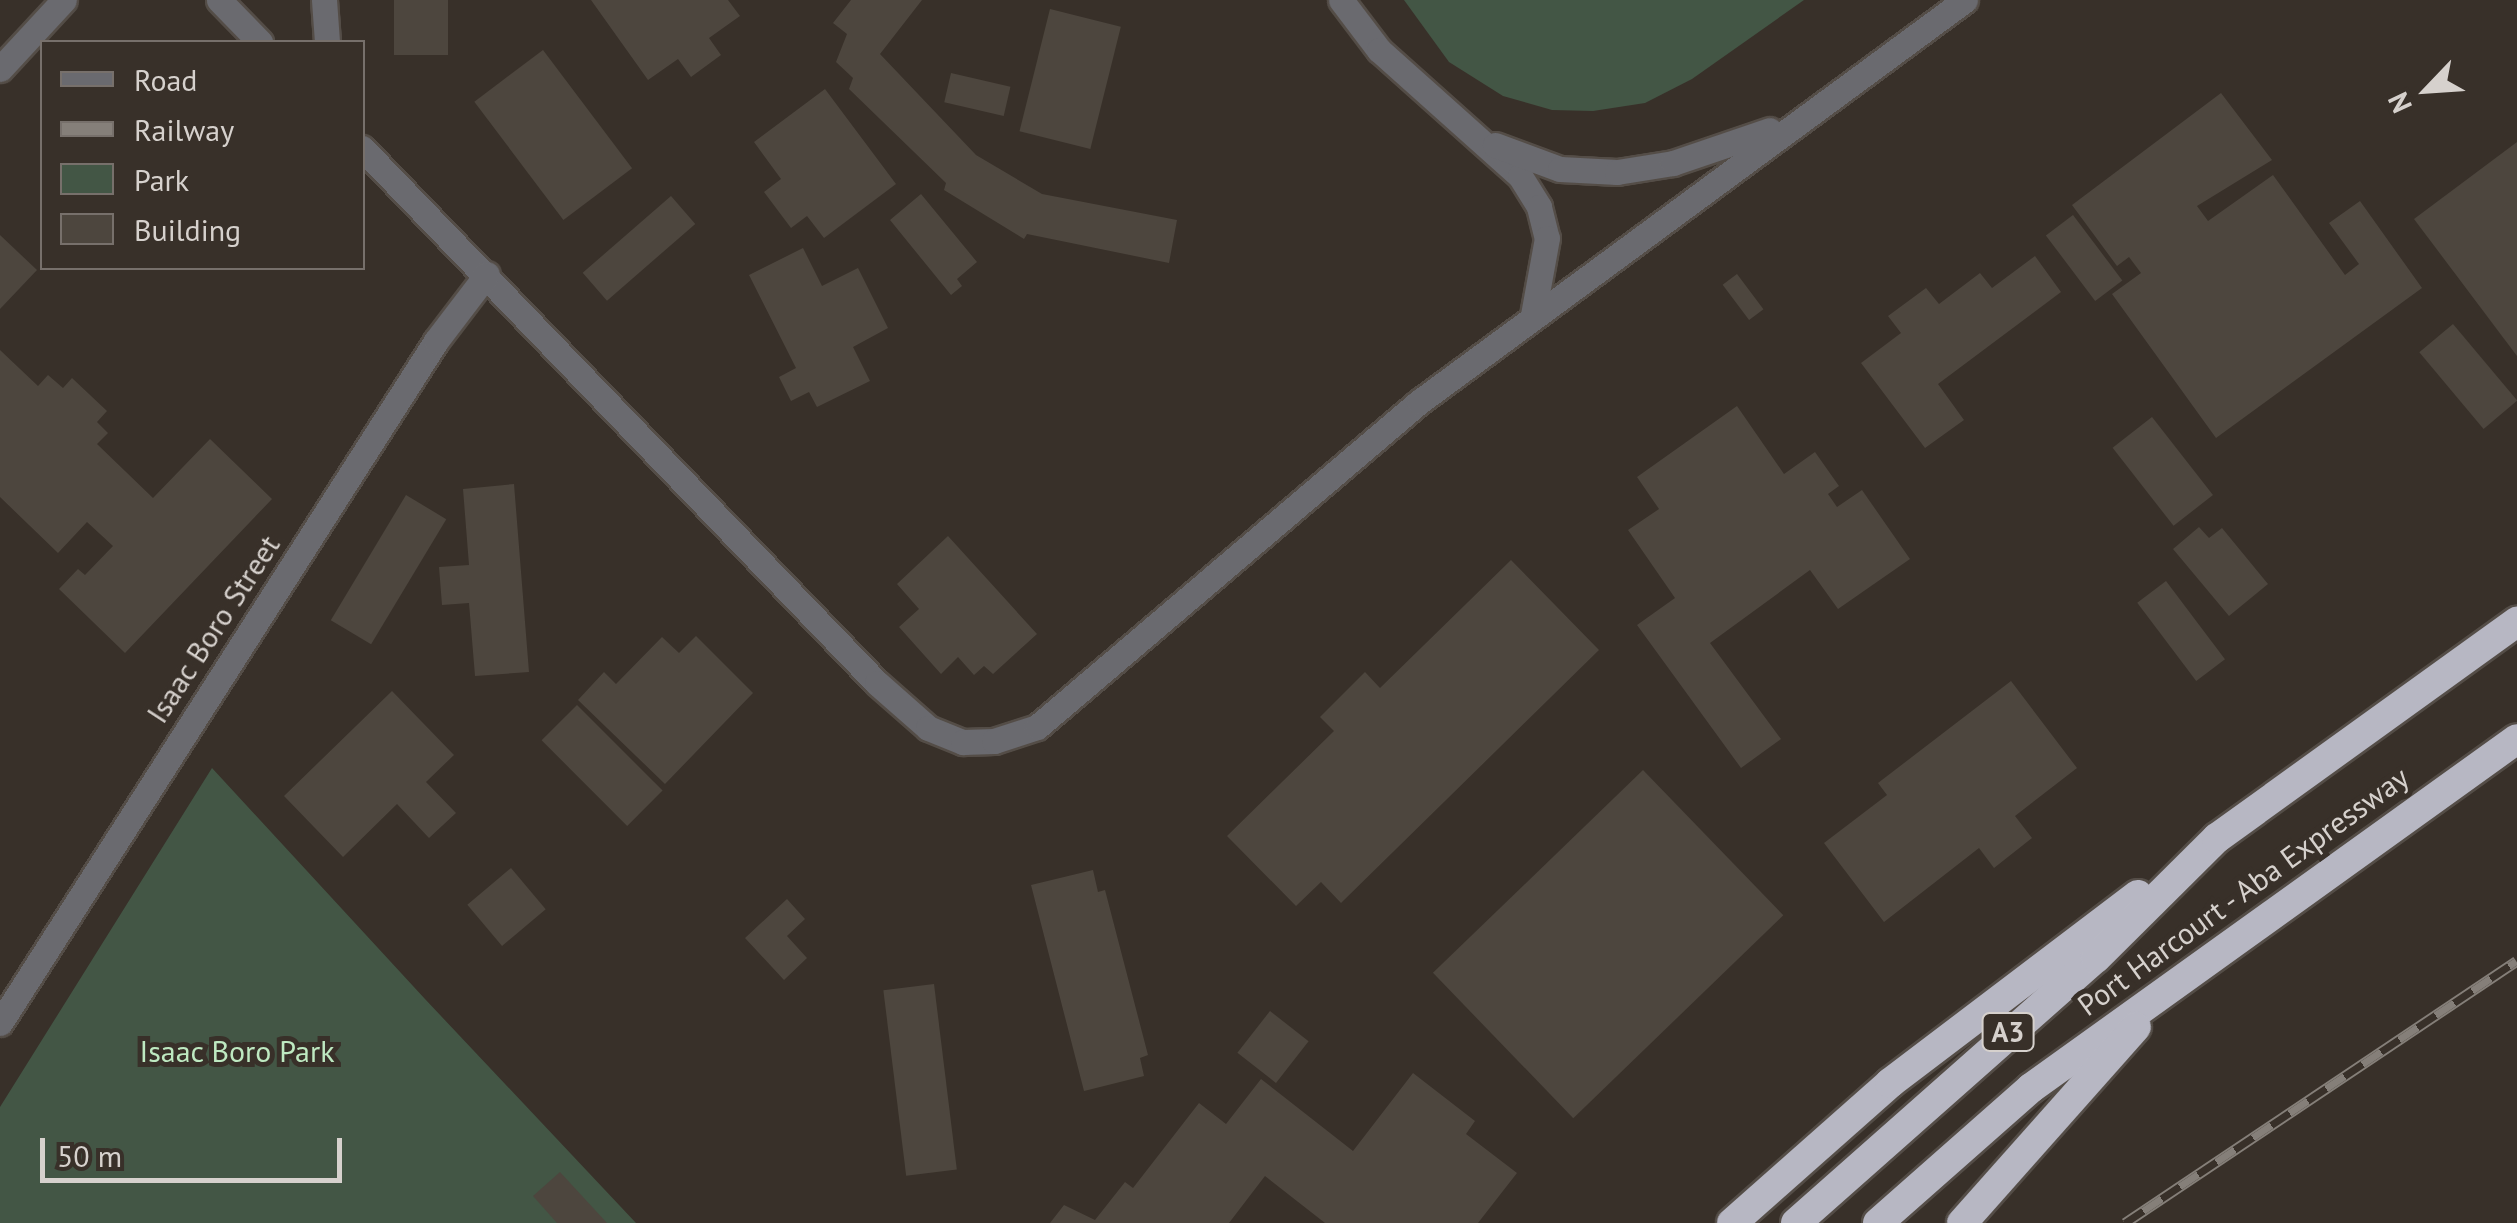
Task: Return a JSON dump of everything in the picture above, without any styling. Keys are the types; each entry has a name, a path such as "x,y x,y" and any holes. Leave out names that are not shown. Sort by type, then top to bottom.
{"highway":[{"name":"Port Harcourt - Aba Expressway","path":"1796,1223 2096,958 2218,838 2517,622"},
{"name":"Port Harcourt - Aba Expressway","path":"1878,1223 2032,1088 2189,970 2517,739"},
{"path":"1732,1223 1905,1071 2218,838"},
{"path":"1962,1223 2189,970"}],"street":[{"path":"0,69 64,0"},
{"path":"219,0 258,40"},
{"path":"324,0 326,40"},
{"path":"1341,0 1379,50 1520,176 1539,207 1548,238 1533,315"},
{"path":"365,151 877,683 928,728 963,742 1037,728 1419,402 1793,122 1965,0"},
{"path":"1481,140 1560,170 1617,172 1673,163 1793,122"},
{"name":"Isaac Boro Street","path":"0,1022 425,358 487,274"}],"green space":[{"path":"1404,0 1804,0 1692,79 1645,103 1593,111 1552,110 1503,96 1449,62"},
{"name":"Isaac Boro Park","path":"212,768 636,1223 0,1223 0,1107"}],"building":[{"path":"394,0 448,0 448,55 394,55"},
{"path":"591,0 728,0 740,16 709,38 721,55 691,77 678,59 648,80"},
{"path":"851,0 922,0 880,54 976,155 1042,194 1177,220 1169,263 1027,234 1024,239 944,190 946,183 849,89 853,78 836,62 847,34 833,23"},
{"path":"1050,9 1121,27 1090,149 1020,131"},
{"path":"543,50 632,168 563,220 474,102"},
{"path":"951,73 1010,87 1004,116 944,102"},
{"path":"825,89 896,184 824,238 807,216 791,228 764,192 781,179 754,142"},
{"path":"2221,93 2272,160 2197,206 2208,221 2273,175 2345,275 2359,264 2329,223 2360,201 2422,288 2216,438 2112,294 2141,273 2129,257 2117,266 2072,205"},
{"path":"2517,142 2517,356 2414,219"},
{"path":"921,194 977,262 957,279 962,286 951,295 890,220"},
{"path":"671,196 695,224 607,301 583,273"},
{"path":"2073,215 2122,280 2095,301 2046,235"},
{"path":"0,235 37,270 0,309"},
{"path":"803,248 822,286 858,268 888,328 853,347 870,381 817,407 809,392 791,401 779,377 796,368 749,275"},
{"path":"2035,256 2061,292 1938,384 1964,420 1925,448 1861,363 1901,333 1888,316 1926,288 1939,304 1980,273 1992,288"},
{"path":"1737,274 1763,309 1749,320 1723,285"},
{"path":"2453,324 2517,400 2484,429 2419,352"},
{"path":"0,350 38,386 48,375 63,388 72,378 107,411 97,422 108,433 97,444 153,498 210,439 272,499 125,653 59,589 78,569 85,575 113,546 87,522 58,553 0,497"},
{"path":"1737,406 1784,474 1815,452 1839,486 1828,494 1837,507 1862,490 1910,559 1838,609 1810,570 1710,643 1781,739 1741,768 1637,625 1675,598 1628,530 1659,509 1637,477"},
{"path":"2152,417 2213,495 2174,526 2113,448"},
{"path":"514,484 529,672 475,676 469,603 442,605 439,567 469,565 463,489"},
{"path":"406,495 446,519 371,644 331,620"},
{"path":"2199,527 2209,538 2222,528 2268,584 2229,616 2173,549"},
{"path":"948,536 1037,634 993,674 984,666 974,675 958,657 941,674 899,627 919,609 897,584"},
{"path":"1511,560 1599,650 1341,903 1321,882 1296,906 1227,836 1334,731 1320,717 1365,672 1380,688"},
{"path":"2166,581 2225,659 2196,681 2137,603"},
{"path":"696,636 753,693 665,784 578,700 604,672 616,684 662,637 679,653"},
{"path":"2011,681 2077,768 2015,816 2032,838 1994,868 1979,848 1884,922 1824,843 1887,795 1878,783"},
{"path":"392,691 454,755 426,782 456,813 429,838 397,804 343,857 284,796"},
{"path":"577,705 663,791 627,826 542,740"},
{"path":"1643,770 1783,915 1573,1118 1433,973"},
{"path":"511,868 546,909 502,946 467,905"},
{"path":"1093,870 1098,892 1105,890 1148,1055 1140,1058 1144,1076 1084,1091 1031,885"},
{"path":"787,899 805,919 787,936 807,958 784,980 745,938"},
{"path":"934,984 957,1170 906,1176 883,990"},
{"path":"1270,1011 1309,1041 1276,1083 1237,1053"},
{"path":"1413,1073 1475,1121 1466,1134 1517,1173 1478,1223 1325,1223 1265,1176 1229,1223 1050,1223 1064,1205 1095,1220 1125,1182 1133,1188 1199,1103 1226,1124 1261,1079 1353,1151"},
{"path":"560,1172 607,1223 557,1223 533,1196"}],"railway":[{"path":"2125,1223 2517,961"}]}
